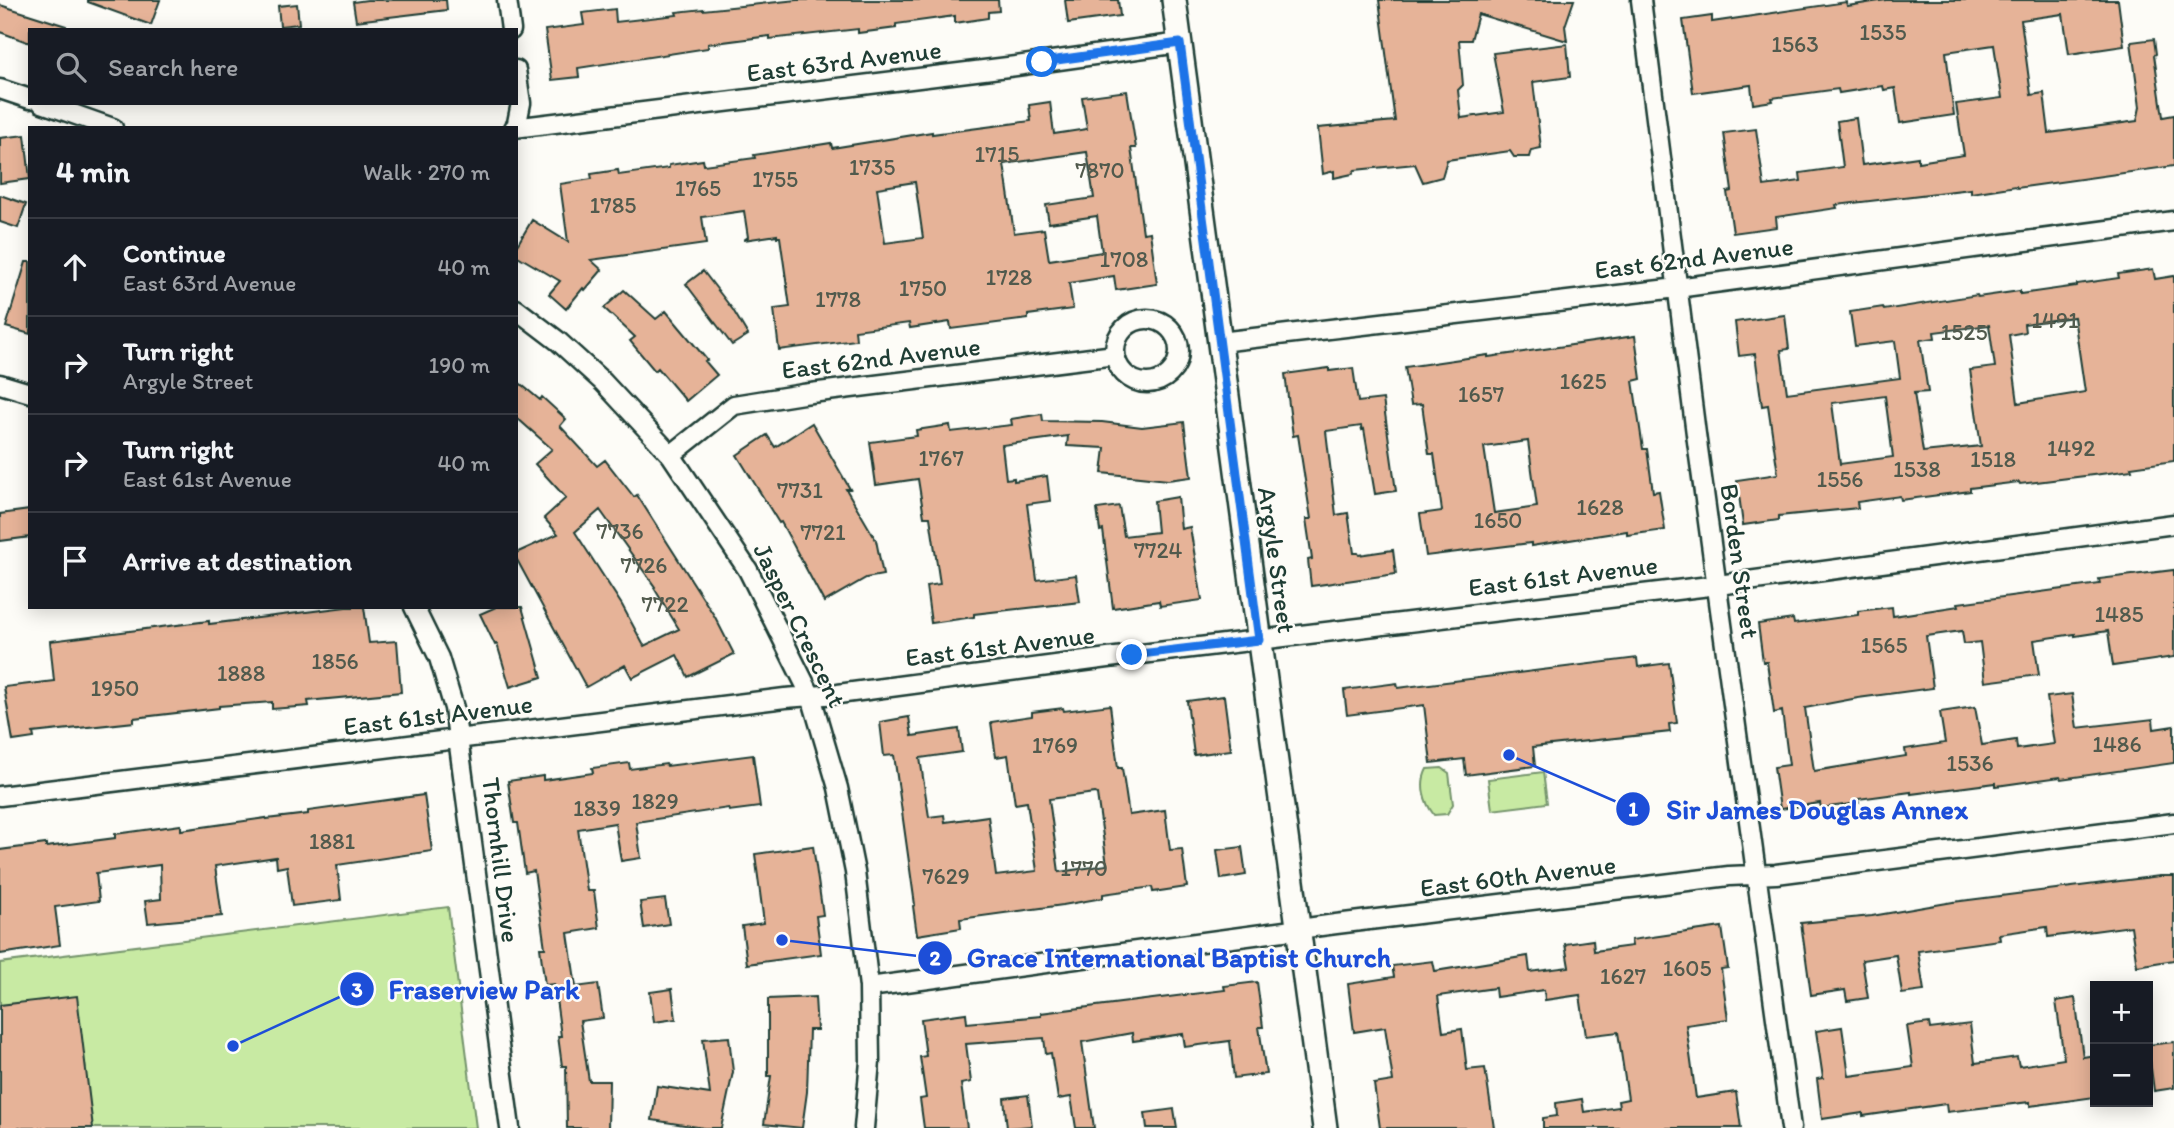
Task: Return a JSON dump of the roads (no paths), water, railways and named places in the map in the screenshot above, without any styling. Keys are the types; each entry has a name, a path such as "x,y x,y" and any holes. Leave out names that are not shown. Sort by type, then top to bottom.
{"street":[{"path":"507,0 511,28"},
{"name":"Argyle Street","path":"1174,0 1325,1128"},
{"name":"Borden Street","path":"1641,0 1677,288 1791,1128"},
{"name":"East 63rd Avenue","path":"518,128 1180,43"},
{"path":"516,126 521,103 518,83"},
{"path":"0,89 28,98"},
{"path":"48,105 107,126"},
{"name":"East 62nd Avenue","path":"1220,342 1677,288 2174,220"},
{"name":"Jasper Crescent","path":"518,311 558,341 603,382 671,455 748,570 811,696 838,788 855,872 869,987 870,1061 863,1128"},
{"name":"East 62nd Avenue","path":"671,455 734,405 1115,355"},
{"path":"0,384 28,392"},
{"name":"East 61st Avenue","path":"0,796 1717,585 2174,524"},
{"name":"Thornhill Drive","path":"415,609 439,658 454,708 510,1128"},
{"name":"East 60th Avenue","path":"869,987 1298,930 1729,876 1776,874 2174,823"}],"place":[{"name":"Sir James Douglas Annex","path":"1509,755"},
{"name":"Grace International Baptist Church","path":"782,940"},
{"name":"Fraserview Park","path":"233,1046"}]}
